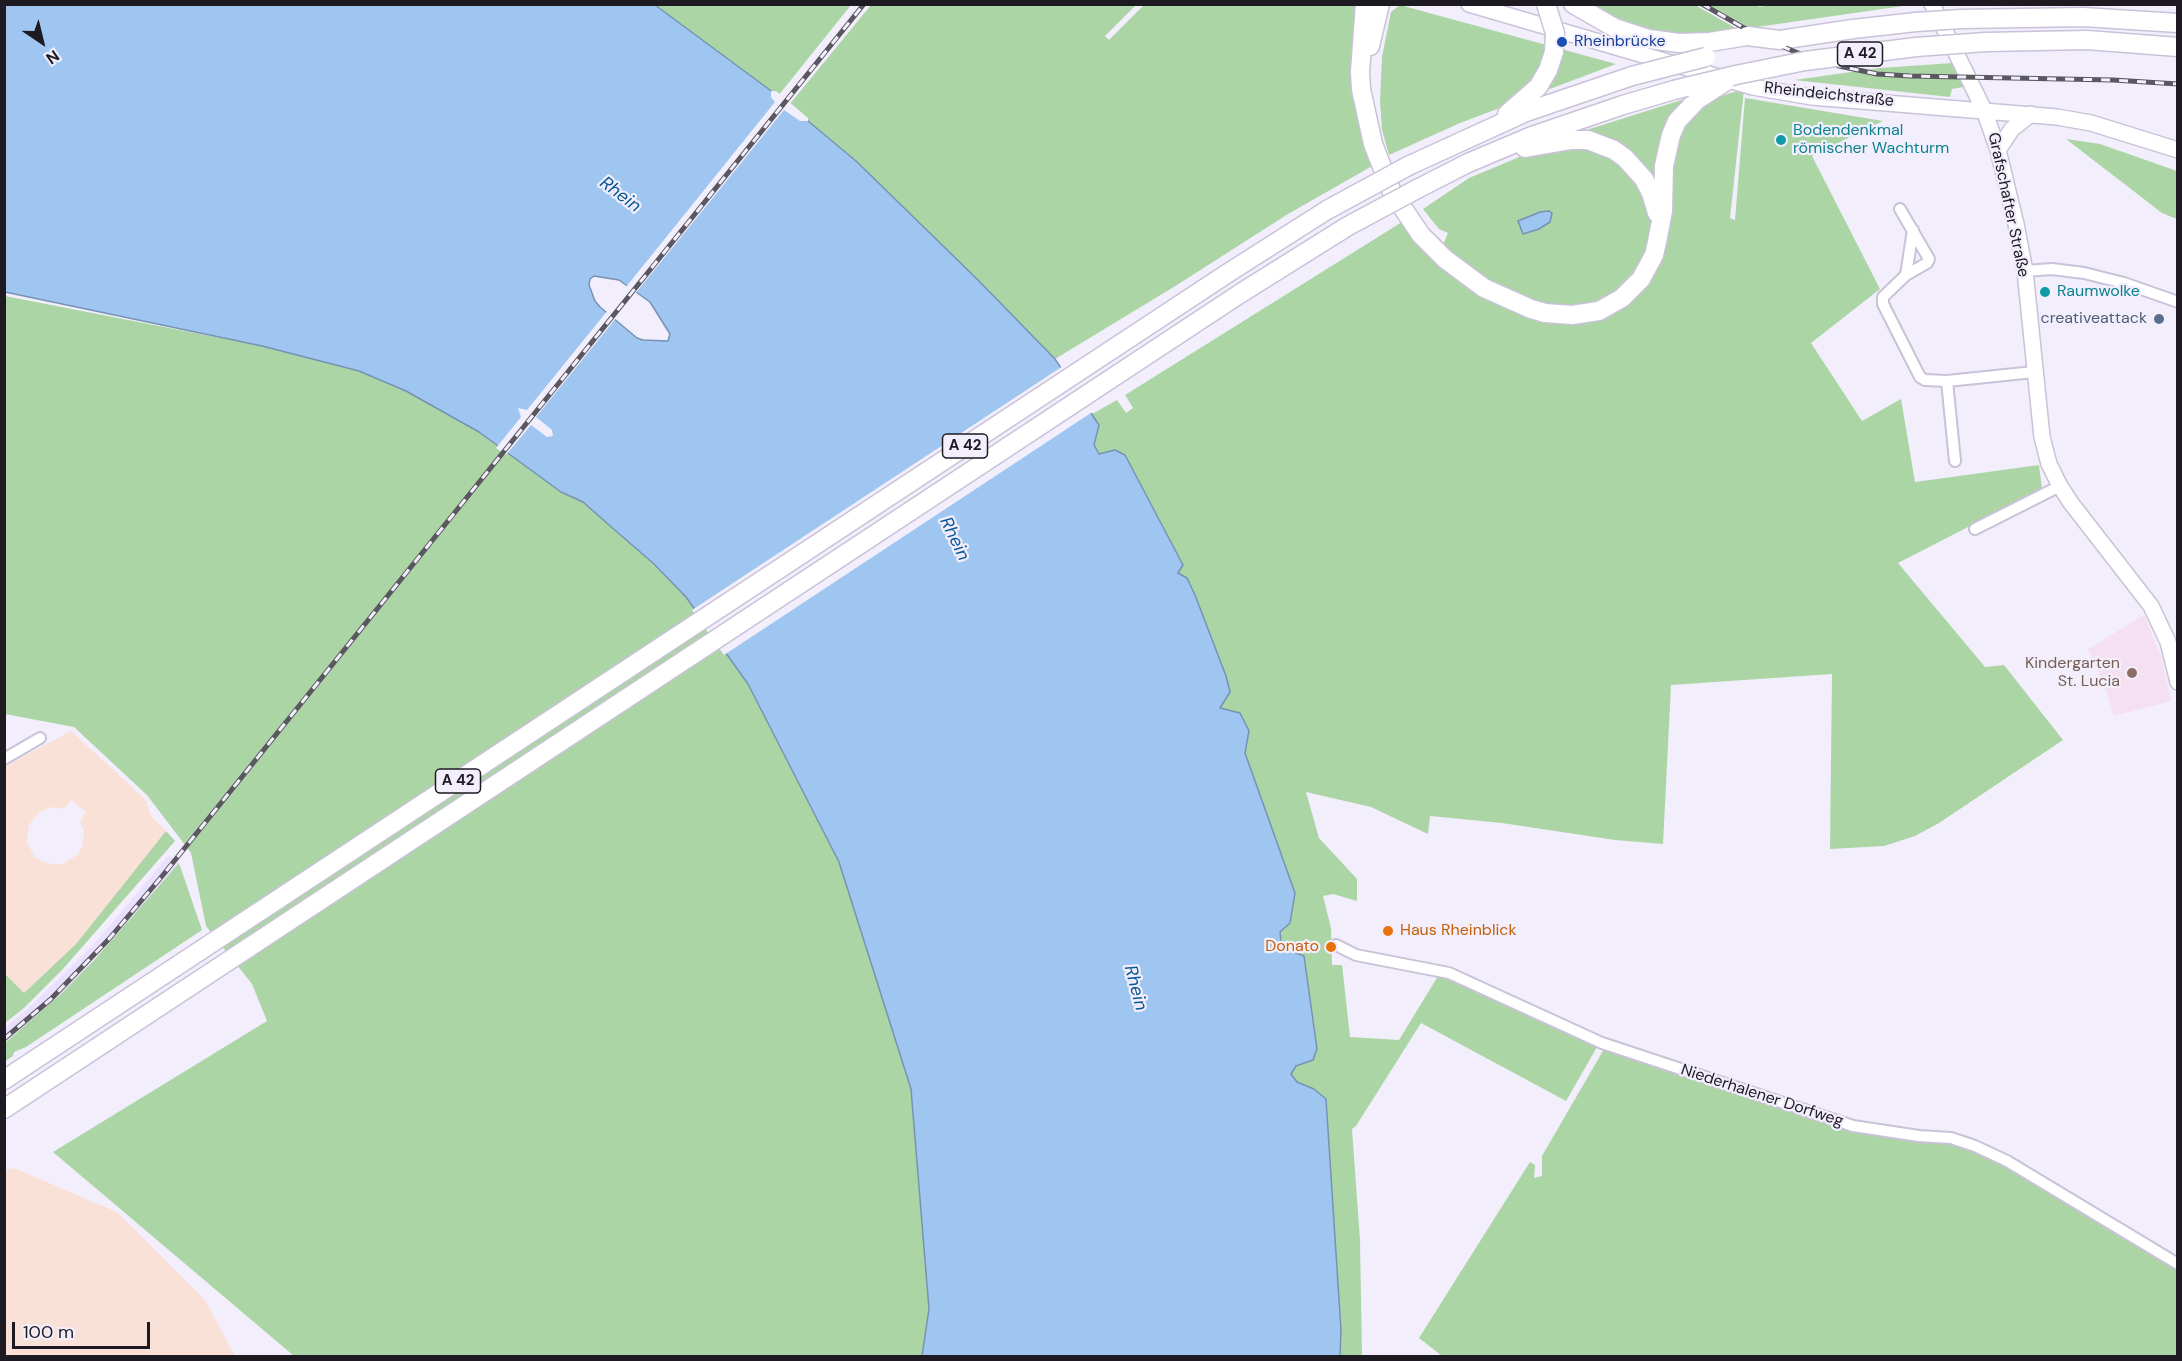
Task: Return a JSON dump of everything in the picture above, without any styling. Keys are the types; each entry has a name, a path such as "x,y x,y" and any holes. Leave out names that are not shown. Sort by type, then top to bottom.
{"highway":[{"path":"1486,129 1530,94 1548,70 1554,52 1555,33 1546,4"},
{"path":"1573,4 1615,28 1649,39 1679,43 1752,41"},
{"path":"1367,6 1360,72 1361,89 1373,144 1384,177 1411,221 1433,247 1458,270 1484,288 1515,303 1545,313 1572,315 1599,311 1633,289 1654,255 1663,211 1664,166 1671,135 1677,121 1697,100 1736,75"},
{"name":"A 42","path":"4,1080 1228,273 1327,210 1408,166 1526,112 1632,76 1706,57 1752,41 1780,40 1853,29 1961,19 2083,17 2178,23"},
{"name":"A 42","path":"4,1109 1132,363 1307,250 1468,163 1532,136 1623,105 1674,90 1804,61 1986,42 2087,40 2178,47"},
{"path":"1468,163 1571,140 1588,140 1604,145 1625,158 1644,179 1657,210 1659,229"}],"main road":[{"name":"Rheindeichstraße","path":"1469,4 1753,87 1812,97 2031,114 2091,123 2178,150"},
{"name":"Grafschafter Straße","path":"1932,4 1984,110 1998,150 2025,271 2042,437 2049,464 2060,486 2151,606 2175,655 2178,682"},
{"path":"1998,150 2012,129 2031,114"}],"street":[{"path":"1900,209 1929,259 1927,263 1906,275 1883,297 1882,304 1920,376 1925,380 1947,381 2034,372"},
{"path":"1906,275 1913,231"},
{"path":"1910,249 1925,250"},
{"path":"2025,271 2052,269 2084,273 2124,283 2178,302"},
{"path":"1947,381 1955,461"},
{"path":"1975,529 2060,486"},
{"path":"4,759 40,738"},
{"name":"Niederhalener Dorfweg","path":"1336,945 1356,955 1449,973 1602,1043 1853,1126 1919,1136 1951,1138 1975,1146 2007,1161 2178,1264"}],"shaded area":[{"name":"Kindergarten St. Lucia","path":"2144,615 2161,657 2171,701 2114,716 2106,690 2088,649"},
{"path":"71,731 145,799 151,816 166,831 76,944 24,993 5,974 4,767","holes":["71,800 86,812 80,821 84,831 82,847 78,854 65,863 57,865 41,861 34,856 27,841 29,825 39,812 54,807 64,809"]},
{"path":"169,855 179,863 144,904 62,993 5,1043 5,1028 96,942"},
{"path":"14,1168 117,1212 205,1300 235,1356 5,1356 5,1170"}],"green space":[{"path":"1778,4 1910,5 1750,28 1709,5 1757,5 1759,7"},
{"path":"655,5 851,5 778,96"},
{"path":"871,5 1136,5 1105,36 1109,40 1144,5 1356,5 1374,165 1288,214 1055,359 856,161 789,105"},
{"path":"1400,5 1616,64 1460,123 1389,155 1382,130 1380,101 1382,57 1391,12"},
{"path":"1593,5 1695,5 1739,30 1710,35 1656,32 1605,13"},
{"path":"1953,63 1963,87 1952,89 1950,97 1794,80 1880,68"},
{"path":"1744,89 1730,218 1735,220 1745,98 1883,121 1812,156 1880,289 1811,343 1862,421 1901,399 1915,482 2039,465 2042,489 1898,563 1985,667 2004,665 2063,740 1939,823 1915,836 1884,846 1830,849 1832,674 1671,685 1663,844 1430,816 1428,834 1371,807 1306,792 1319,838 1357,879 1357,901 1333,894 1323,896 1331,928 1332,965 1342,965 1350,1037 1399,1040 1438,976 1446,976 1504,999 1597,1047 1566,1101 1421,1023 1352,1129 1360,1240 1362,1356 1340,1356 1341,1330 1326,1099 1314,1089 1297,1082 1291,1074 1296,1066 1313,1060 1291,951 1281,942 1279,932 1290,923 1295,893 1245,753 1249,731 1220,708 1229,692 1178,572 1183,565 1125,455 1115,450 1099,454 1094,445 1099,425 1092,414 1117,400 1126,413 1133,408 1125,395 1402,222 1442,247 1448,233 1439,229 1423,209 1469,178 1577,133 1691,97 1708,100"},
{"path":"2066,139 2100,144 2177,171 2177,219 2162,213"},
{"path":"5,296 262,346 359,371 406,391 479,432 561,491 583,502 654,564 686,597 748,684 839,862 912,1092 932,1316 926,1356 294,1356 53,1152 267,1021 252,984 206,926 191,853 147,795 74,727 5,714"},
{"path":"166,831 175,841 62,970 24,1008 5,1023 5,974 24,993 76,944"},
{"path":"179,863 202,930 26,1047 14,1052 13,1056 5,1061 5,1043 62,993 97,957"},
{"path":"1604,1049 1853,1131 1953,1143 2003,1165 2177,1269 2177,1356 1442,1356 1419,1338 1530,1162 1535,1165 1534,1178 1542,1176 1542,1156"}],"water":[{"name":"Rhein","path":"5,5 655,5 778,96 856,161 1055,359 1099,425 1094,445 1099,454 1115,450 1125,455 1183,565 1178,573 1187,578 1195,595 1226,676 1230,692 1220,708 1240,713 1249,731 1245,753 1295,893 1290,923 1280,932 1281,942 1291,951 1304,956 1317,1049 1313,1060 1296,1066 1291,1074 1297,1082 1314,1089 1326,1099 1341,1330 1340,1356 922,1356 929,1309 911,1089 839,862 748,684 686,597 654,564 583,502 561,492 479,432 406,391 359,371 262,346 5,292","holes":["594,276 619,280 650,302 670,334 668,341 637,338 595,301 589,285 590,279"]},
{"path":"1540,212 1552,213 1550,222 1539,229 1523,234 1518,221"}],"pier":[{"path":"771,91 780,94 808,118 808,121 800,121 784,110 635,294 626,287 775,102 771,97"},
{"path":"608,310 617,317 536,417 552,430 553,436 547,437 531,425 506,455 496,448 521,417 518,408 527,410"},
{"path":"1063,366 1094,411 724,655 692,610"}],"railway":[{"path":"4,1039 51,999 109,939 163,875 864,4"},
{"path":"1702,4 1760,37 1798,53 1839,66 1877,74 2113,80 2178,84"}],"place":[{"name":"Rheinbrücke","path":"1562,42"},
{"name":"Bodendenkmal römischer Wachturm","path":"1781,140"},
{"name":"Raumwolke","path":"2045,292"},
{"name":"creativeattack","path":"2159,319"},
{"name":"Kindergarten St. Lucia","path":"2132,673"},
{"name":"Haus Rheinblick","path":"1388,931"},
{"name":"Donato","path":"1331,947"}]}
